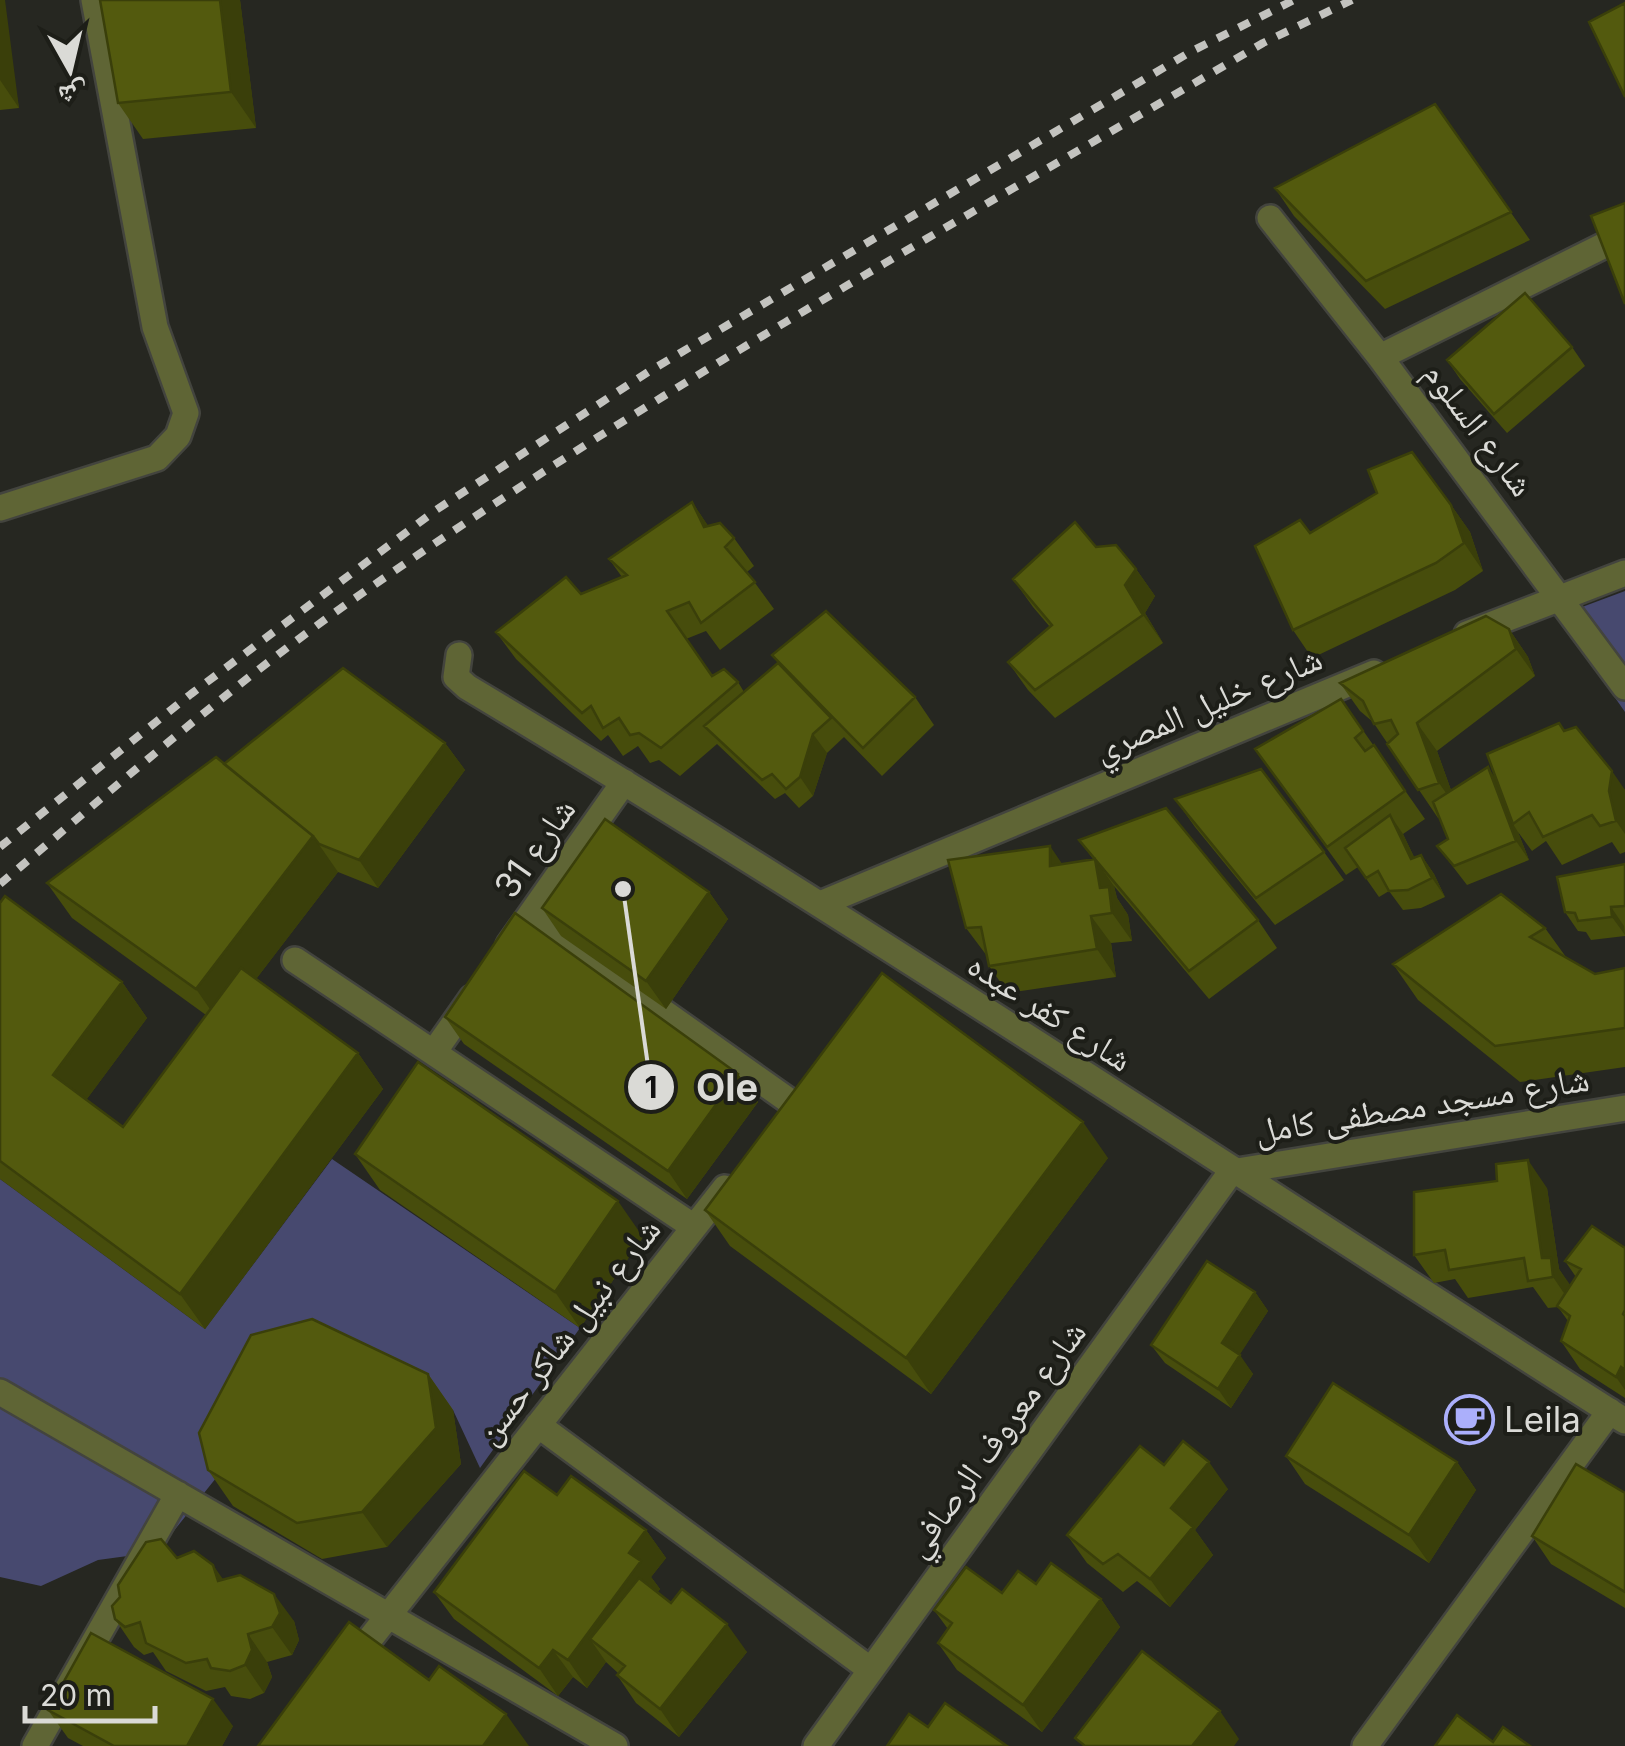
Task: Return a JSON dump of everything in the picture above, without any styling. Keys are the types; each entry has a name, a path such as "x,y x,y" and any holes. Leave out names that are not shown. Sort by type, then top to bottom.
{"street":[{"path":"0,508 156,458 178,436 186,414 155,327 94,0"},
{"name":"شارع السلوم","path":"1270,218 1380,357 1625,687"},
{"path":"1380,357 1625,235"},
{"path":"1452,640 1625,573"},
{"name":"شارع كفر عبده","path":"459,655 454,669 460,682 820,904 899,966 1618,1416"},
{"name":"شارع خليل المصري","path":"820,904 1398,663"},
{"name":"شارع 31","path":"434,1052 624,782"},
{"path":"529,917 791,1103"},
{"path":"295,960 694,1226"},
{"name":"شارع مسجد مصطفى كامل","path":"1231,1172 1625,1108"},
{"name":"شارع نبيل شاكر حسن","path":"332,1688 743,1165"},
{"name":"شارع معروف الرصافي","path":"816,1746 1231,1172"},
{"path":"0,1392 615,1746"},
{"path":"1366,1746 1618,1416"},
{"path":"538,1426 871,1670"},
{"path":"35,1746 178,1494"}],"shaded area":[{"path":"1625,591 1625,712 1558,616"},
{"path":"332,1159 580,1328 480,1468 453,1410 224,1468 157,1552 98,1560 41,1586 0,1577 0,1179 205,1329"}],"building":[{"path":"100,0 220,0 231,92 118,103"},
{"path":"1625,3 1625,97 1589,22"},
{"path":"1435,104 1511,212 1366,281 1275,188"},
{"path":"1625,203 1625,304 1591,216"},
{"path":"1525,293 1572,347 1494,414 1447,360"},
{"path":"1412,452 1451,505 1464,543 1436,563 1293,630 1255,546 1300,520 1310,533 1377,493 1368,470"},
{"path":"692,502 704,527 720,523 734,538 725,547 755,582 701,623 689,602 667,611 712,676 724,669 738,682 661,748 639,733 630,735 619,718 603,728 591,706 582,713 496,632 566,577 581,594 627,575 609,559"},
{"path":"1075,522 1096,547 1116,545 1136,569 1125,585 1143,615 1035,690 1008,662 1052,625 1013,579"},
{"path":"826,611 915,697 863,748 772,655"},
{"path":"1486,616 1509,629 1516,649 1417,723 1439,783 1418,790 1387,744 1398,734 1391,720 1374,724 1363,701 1340,683"},
{"path":"778,663 831,718 813,734 800,777 786,789 772,774 762,780 704,726"},
{"path":"343,668 445,743 359,860 319,844 224,764"},
{"path":"1341,699 1363,731 1355,738 1365,751 1374,745 1405,791 1327,847 1255,749"},
{"path":"1559,723 1564,731 1576,727 1612,771 1609,791 1616,821 1600,826 1592,815 1543,837 1529,812 1513,824 1487,754"},
{"path":"216,757 313,836 196,989 47,883"},
{"path":"1488,767 1516,841 1454,866 1437,846 1448,839 1433,802"},
{"path":"1261,769 1324,852 1256,898 1175,799"},
{"path":"1166,808 1258,920 1189,971 1079,840"},
{"path":"1390,815 1411,859 1421,855 1432,878 1408,890 1389,891 1378,871 1366,878 1345,848"},
{"path":"605,819 709,892 646,981 542,908"},
{"path":"1050,846 1050,866 1095,859 1100,888 1109,887 1112,913 1091,916 1097,949 989,966 981,927 966,928 948,860"},
{"path":"1625,864 1625,906 1611,907 1612,917 1578,921 1575,913 1565,912 1557,877"},
{"path":"1501,894 1545,928 1530,937 1595,974 1625,968 1625,1028 1495,1046 1393,964"},
{"path":"5,896 122,982 53,1075 123,1127 241,968 358,1053 180,1294 0,1161 0,903"},
{"path":"515,913 738,1074 668,1171 445,1017"},
{"path":"882,973 1083,1122 906,1358 705,1210"},
{"path":"418,1062 618,1201 555,1292 355,1154"},
{"path":"1528,1160 1542,1258 1551,1258 1553,1277 1528,1281 1524,1258 1449,1270 1445,1250 1414,1255 1414,1192 1497,1181 1496,1164"},
{"path":"1592,1226 1625,1248 1625,1370 1621,1367 1616,1377 1561,1341 1570,1316 1557,1306 1581,1269 1565,1261"},
{"path":"1207,1261 1255,1292 1222,1343 1240,1355 1218,1389 1151,1345"},
{"path":"312,1319 428,1374 436,1428 362,1512 297,1523 208,1470 199,1433 251,1335"},
{"path":"1333,1383 1457,1462 1409,1535 1286,1456"},
{"path":"1183,1441 1209,1462 1171,1508 1193,1527 1150,1579 1118,1554 1103,1564 1067,1535 1140,1446 1164,1465"},
{"path":"1576,1464 1625,1493 1625,1592 1532,1536"},
{"path":"524,1471 557,1495 571,1476 646,1530 629,1553 641,1561 568,1660 553,1650 539,1668 434,1592"},
{"path":"161,1539 177,1558 194,1551 213,1565 218,1581 240,1575 274,1594 280,1613 272,1627 248,1634 252,1650 245,1665 230,1671 211,1668 207,1659 186,1663 146,1643 140,1622 125,1627 115,1619 112,1606 120,1597 118,1585 146,1542"},
{"path":"1051,1563 1101,1599 1023,1705 938,1643 952,1623 934,1610 966,1567 1002,1593 1018,1571 1036,1584"},
{"path":"639,1578 671,1603 682,1589 727,1624 660,1709 617,1675 625,1666 590,1639"},
{"path":"349,1622 429,1680 439,1666 506,1714 483,1746 258,1746"},
{"path":"91,1633 213,1699 187,1746 114,1746 48,1710"},
{"path":"1142,1651 1220,1711 1192,1746 1085,1746 1075,1738"},
{"path":"945,1703 1007,1746 887,1746 909,1714 928,1727"},
{"path":"1457,1715 1493,1742 1503,1727 1530,1746 1435,1746"}],"railway":[{"path":"0,847 191,694 436,510 648,372 1192,51 1294,0"},
{"path":"0,884 261,668 461,526 687,382 917,245 1263,43 1352,0"}],"place":[{"name":"Ole","path":"623,889"},
{"name":"Leila","path":"1469,1420"}]}
